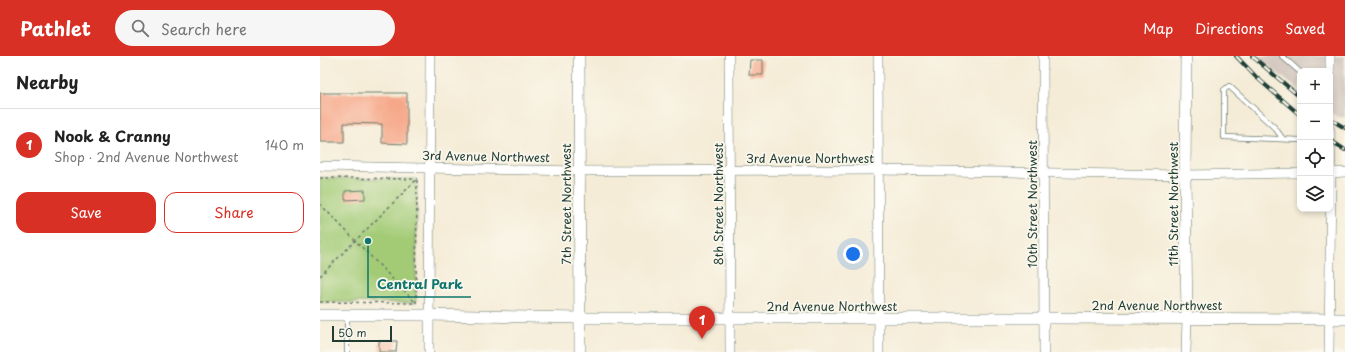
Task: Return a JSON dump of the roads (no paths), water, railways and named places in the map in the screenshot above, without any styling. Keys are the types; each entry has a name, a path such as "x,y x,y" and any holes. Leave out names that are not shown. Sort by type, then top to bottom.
{"street":[{"path":"429,352 430,56"},
{"name":"7th Street Northwest","path":"579,56 580,352"},
{"name":"8th Street Northwest","path":"729,56 730,352"},
{"path":"878,56 879,352"},
{"name":"10th Street Northwest","path":"1043,56 1044,352"},
{"name":"11th Street Northwest","path":"1186,56 1186,352"},
{"path":"1330,56 1330,68"},
{"name":"3rd Avenue Northwest","path":"320,166 579,171 878,170 1185,175 1297,173"},
{"path":"1333,172 1345,172"},
{"path":"1329,352 1330,176"},
{"name":"2nd Avenue Northwest","path":"320,315 428,315 580,318 1345,319"}],"lane":[{"path":"1282,56 1297,69"},
{"path":"1284,139 1275,128 1229,86 1224,90 1224,137 1297,140"},
{"path":"347,315 348,352"}],"railway":[{"path":"1236,56 1256,77 1297,112"},
{"path":"1252,56 1297,94"},
{"path":"1333,121 1345,128"},
{"path":"1333,142 1345,150"}],"place":[{"name":"Central Park","path":"368,241"},
{"name":"Nook & Cranny","path":"702,339"}]}
